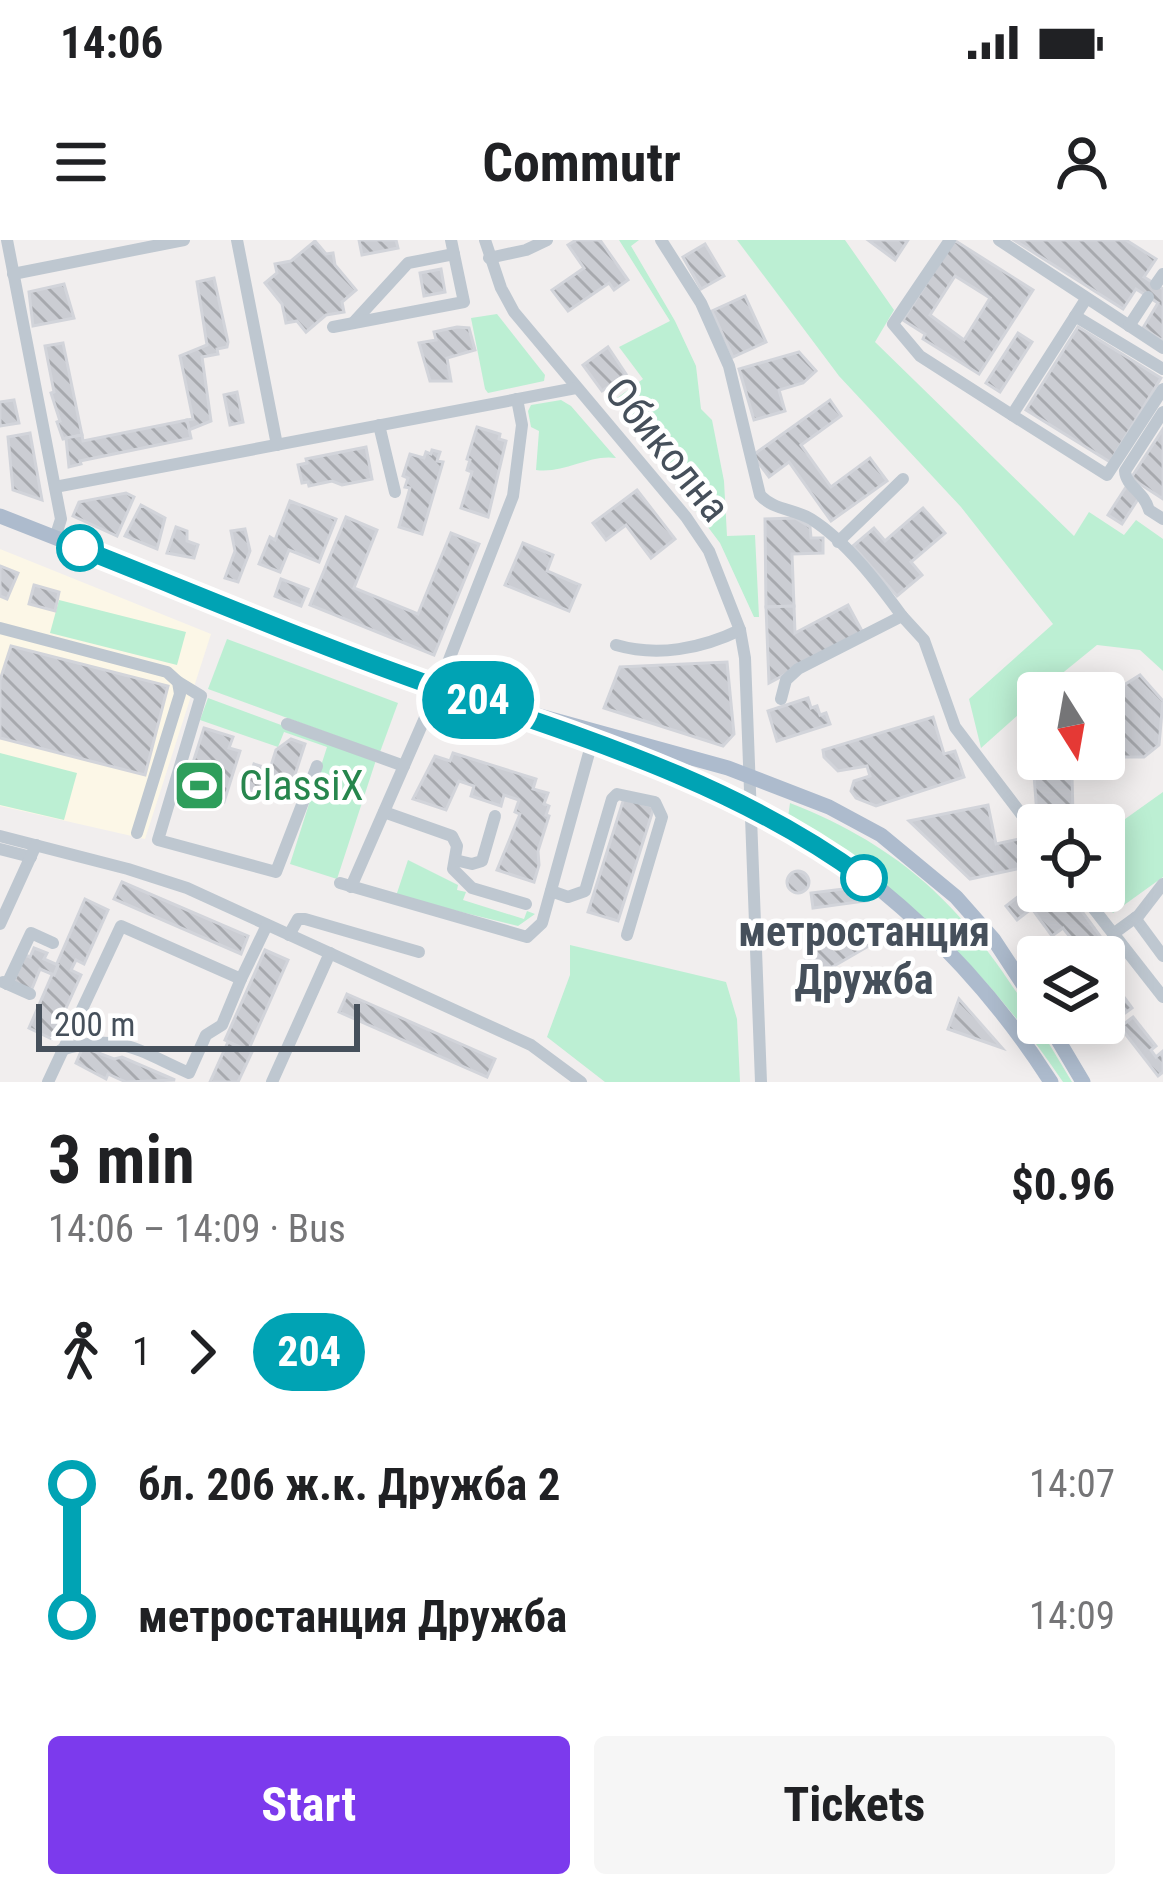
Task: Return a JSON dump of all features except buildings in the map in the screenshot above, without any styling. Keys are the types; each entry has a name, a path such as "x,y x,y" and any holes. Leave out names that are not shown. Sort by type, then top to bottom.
{"main road":[{"path":"0,516 438,688 751,776 850,817 908,855 978,921 1017,974"},
{"path":"519,712 752,807 836,857 930,933 1006,1018 1051,1082"},
{"path":"1060,1044 1083,1082"}],"street":[{"path":"7,240 61,519 55,538"},
{"path":"13,274 184,240"},
{"path":"237,240 278,446"},
{"name":"Обиколна","path":"485,240 514,312 686,517 709,551 740,631 749,696 761,1082"},
{"path":"489,258 547,240"},
{"path":"661,240 701,303 729,366 760,495 767,503 807,516 838,542 924,640 955,727 1017,808"},
{"path":"950,240 893,325 920,356 1107,476 1163,389"},
{"path":"999,240 1163,348"},
{"path":"333,327 464,302 453,247 408,263 353,323"},
{"path":"1130,326 1156,285"},
{"path":"1012,415 1086,299"},
{"path":"1075,316 1163,369"},
{"path":"55,488 575,388"},
{"path":"517,399 522,425 513,496 438,688 346,885 527,937 542,923 592,742"},
{"path":"1163,412 1124,471 1127,482 1146,498 1149,510 1163,519"},
{"path":"379,425 395,492"},
{"path":"838,542 903,479"},
{"path":"781,699 786,680 799,669 902,616"},
{"path":"0,628 167,672 201,696 158,840 276,872 317,766"},
{"path":"616,645 664,652 740,631"},
{"path":"137,833 180,694 178,682"},
{"path":"287,724 404,766"},
{"path":"551,891 568,897 585,891 617,794 655,802 662,817 627,934"},
{"path":"384,812 452,836 457,846 453,869 472,888 526,904"},
{"path":"455,860 482,861 495,816"},
{"path":"0,836 34,851"},
{"path":"0,849 34,851 162,879 531,1045 581,1082"},
{"path":"0,924 34,851"},
{"path":"1096,912 1114,936 1163,884"},
{"path":"1135,918 1163,956"},
{"path":"290,935 298,919 305,919 419,952"},
{"path":"61,1050 92,1040 115,1040 189,1073 206,1035 222,1024 267,925"},
{"path":"48,1082 121,926 242,979"},
{"path":"30,994 4,982 31,933 53,943"},
{"path":"1125,950 1163,997"},
{"path":"272,1082 330,952"}],"shaded area":[{"path":"0,549 211,634 145,839 0,806"}],"green space":[{"path":"619,240 639,240 631,246 696,366 701,409 712,420 724,481 727,536 755,535 759,617 754,617 720,543 613,401 643,379 619,347 670,321"},
{"path":"737,240 845,240 894,310 875,342 1074,536 1089,512 1124,535 1136,520 1163,539 1163,671 1140,650 1097,645 1064,672 1017,672 1017,716 981,748 969,699 1053,624 961,507 839,376"},
{"path":"497,314 545,375 544,381 488,393 485,389 471,318"},
{"path":"561,400 616,458 536,470 539,431 531,427 528,411 531,405"},
{"path":"59,600 186,632 177,665 50,633"},
{"path":"227,639 398,703 380,752 208,689"},
{"path":"208,698 376,760 337,879 290,864 327,747 284,732 278,747 200,720"},
{"path":"0,753 77,773 64,820 0,805"},
{"path":"1163,792 1163,877 1125,904 1125,819"},
{"path":"790,803 887,853 925,882 958,915 1016,991 1017,1019 905,902 788,817"},
{"path":"408,860 458,885 457,890 466,892 463,900 524,919 527,911 535,914 518,926 396,896"},
{"path":"570,945 726,982 737,1019 740,1082 605,1082 547,1037 570,975"},
{"path":"1036,1044 1049,1044 1072,1082 1063,1082"}],"bus line":[{"name":"204","path":"80,548 438,688 519,712 727,796 782,824 864,878"}],"place":[{"name":"ClassiX","path":"200,785"},
{"name":"метростанция Дружба","path":"864,878"}]}
